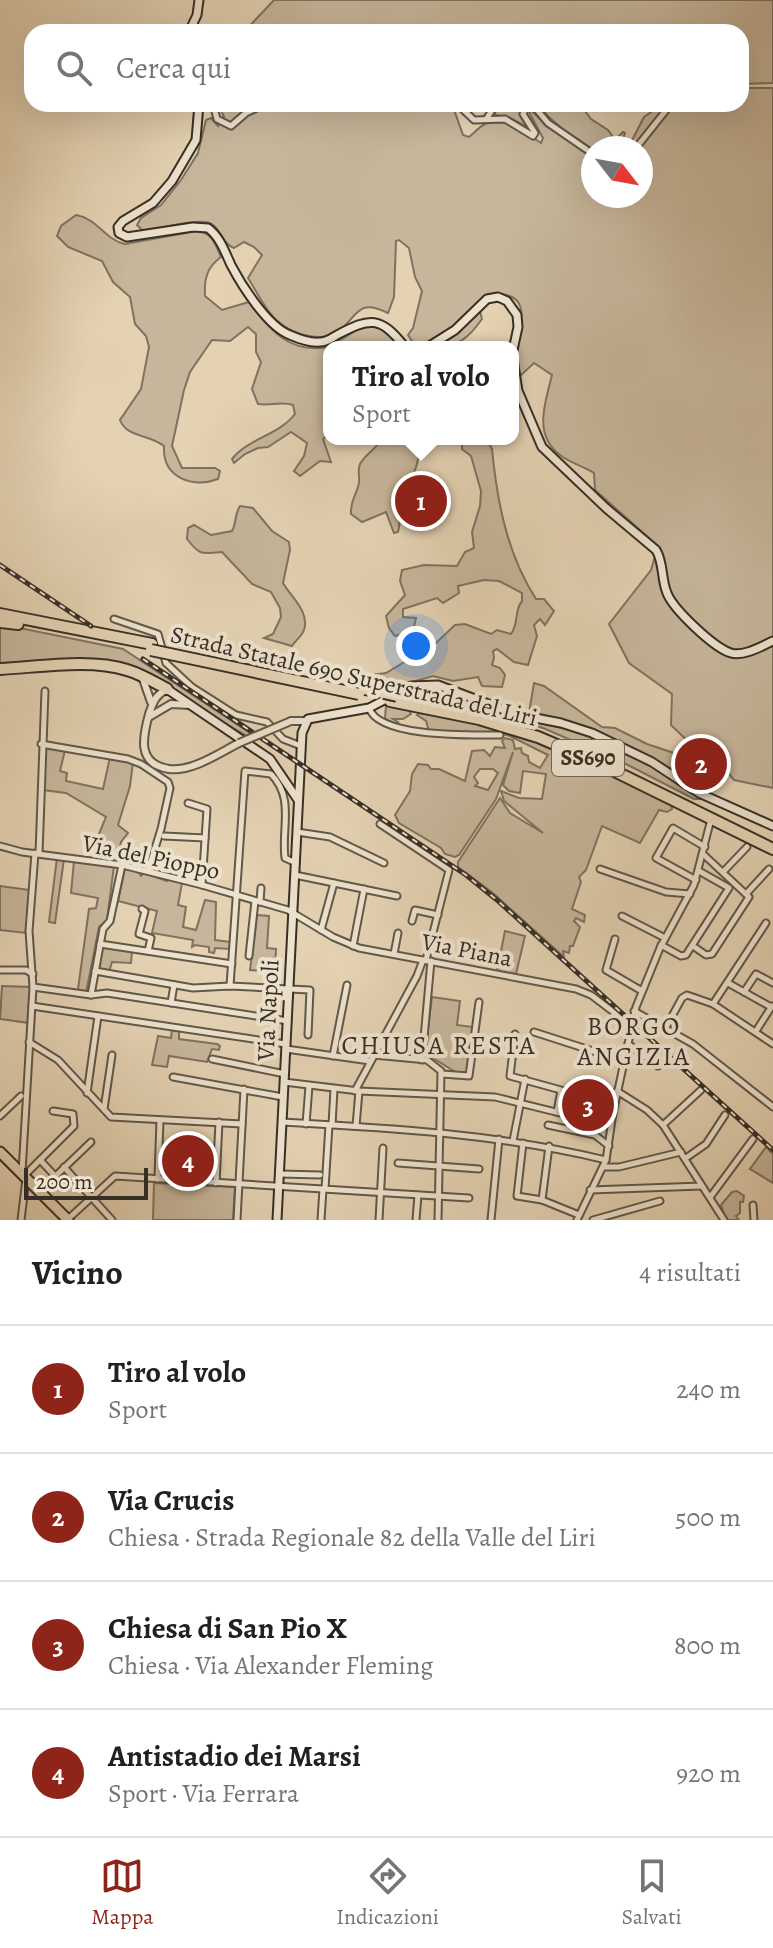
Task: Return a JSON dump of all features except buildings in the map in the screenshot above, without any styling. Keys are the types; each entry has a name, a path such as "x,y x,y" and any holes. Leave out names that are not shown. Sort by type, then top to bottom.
{"highway":[{"name":"Strada Statale 690 Superstrada del Liri","path":"0,614 502,719 590,752 773,842"},
{"name":"Strada Statale 690 Superstrada del Liri","path":"0,621 151,647"},
{"path":"0,669 60,665 113,666 167,689"},
{"name":"Strada Statale 690 Superstrada del Liri","path":"387,697 479,719 555,744 773,849"}],"main road":[{"path":"193,24 199,0"},
{"path":"199,112 199,130 190,154 163,195 123,221 118,227 119,233 127,237 193,227 208,228 217,236 233,269 279,330 309,341 323,342"},
{"path":"438,341 455,330 487,299 498,297 507,301 517,315 515,341"},
{"path":"325,341 358,324 373,322 394,332 401,341"},
{"path":"519,394 538,442 606,508 656,550 661,557 666,589 677,611 730,653 741,653 773,641"},
{"path":"306,721 312,717 369,708 411,686 426,684 448,688 515,714 592,733 652,762 699,793 773,826"},
{"path":"167,689 270,759 299,802"},
{"name":"Via Napoli","path":"277,1220 301,746 306,721"},
{"path":"0,1152 68,1220"}],"street":[{"path":"215,112 217,119 231,126 248,112"},
{"path":"464,112 470,118 480,121 487,118 505,119 533,136 535,133 524,112"},
{"path":"487,118 491,112"},
{"path":"538,112 581,146"},
{"path":"646,136 665,112"},
{"path":"114,619 158,634 166,663 215,703 240,717 267,722 283,739 301,746"},
{"path":"141,676 149,691 151,706 144,727 144,748 152,760 167,769 198,763 291,721 306,721"},
{"path":"151,706 161,691 167,689"},
{"path":"159,710 167,689"},
{"path":"22,1219 33,987 29,931 37,854 45,691"},
{"path":"149,717 171,704 194,706"},
{"path":"369,708 372,716 379,721 421,732 500,735"},
{"path":"41,744 128,759 168,782 170,788 161,829 148,871"},
{"path":"230,986 245,771 271,774 282,787 286,804 285,858 296,863"},
{"path":"188,803 204,805 207,809 202,885"},
{"path":"523,1143 517,1196 542,1200 578,1217 609,1146 634,1011 661,945 696,880 710,823"},
{"path":"380,824 449,870 427,960 422,1060"},
{"path":"693,946 706,955 712,954 749,897 704,851 673,828 656,858 696,880"},
{"path":"297,832 324,834 384,863"},
{"path":"164,836 205,838"},
{"name":"Via del Pioppo","path":"0,846 122,865 293,913"},
{"path":"724,871 747,847"},
{"path":"91,995 103,929 110,921 122,865"},
{"path":"600,869 662,891 690,894"},
{"path":"746,894 769,869"},
{"path":"661,945 682,956 686,955 729,888 699,871"},
{"path":"295,875 397,896"},
{"path":"321,930 334,883"},
{"path":"249,956 261,888"},
{"path":"353,946 364,889"},
{"path":"142,909 145,911 139,934 151,938 148,951"},
{"path":"412,921 415,910 438,915"},
{"name":"Via Piana","path":"293,913 353,946 579,990 591,995 632,1026"},
{"path":"622,916 665,938"},
{"path":"713,1004 766,923"},
{"path":"394,954 398,933"},
{"path":"615,939 606,970 642,991"},
{"path":"100,944 232,964"},
{"path":"356,1127 357,1091 427,960"},
{"path":"0,970 26,970 33,974"},
{"path":"95,971 193,988 230,986 310,990 308,1035"},
{"path":"744,992 755,975 773,983"},
{"path":"728,983 772,1006 755,1031"},
{"path":"171,1003 174,985"},
{"path":"333,1056 347,985"},
{"path":"33,987 91,995 107,993 288,1021"},
{"path":"665,1029 684,996 713,1004 773,1044"},
{"path":"442,1074 469,1076 479,1002"},
{"path":"32,1006 333,1056 433,1063 442,1074 438,1220"},
{"path":"634,1011 703,1051 773,1107"},
{"path":"87,1093 98,1016"},
{"path":"534,1032 624,1061"},
{"path":"515,1034 510,1076 561,1090 557,1112"},
{"path":"29,1042 58,1060 111,1117 242,1124"},
{"path":"628,1044 658,1066"},
{"path":"104,1110 112,1055"},
{"path":"212,1059 309,1086 495,1097 568,1115 573,1129"},
{"path":"173,1077 283,1097"},
{"path":"513,1141 525,1079"},
{"path":"306,1124 309,1086"},
{"path":"237,1220 244,1089"},
{"path":"321,1220 334,1089"},
{"path":"663,1125 701,1090"},
{"path":"617,1091 647,1110 663,1125 710,1196 722,1220"},
{"path":"0,1116 21,1096"},
{"path":"24,1176 74,1126 73,1114 53,1111"},
{"path":"686,1158 706,1144 725,1115"},
{"path":"158,1179 160,1120"},
{"path":"216,1183 219,1122"},
{"path":"282,1122 499,1139 549,1146 621,1167 681,1152"},
{"path":"548,1125 595,1135 609,1146"},
{"path":"491,1220 499,1139"},
{"path":"710,1196 753,1139"},
{"path":"40,1191 91,1142"},
{"path":"542,1200 549,1146"},
{"path":"379,1220 383,1148"},
{"path":"40,1160 55,1176"},
{"path":"398,1163 479,1169"},
{"path":"64,1167 112,1220"},
{"path":"280,1174 320,1175"},
{"path":"68,1220 115,1176 469,1198"},
{"path":"590,1190 703,1186"},
{"path":"416,1220 418,1195"},
{"path":"593,1220 660,1201"},
{"path":"753,1205 754,1220"}],"shaded area":[{"path":"274,0 773,0 773,83 749,84 749,24 252,24"},
{"path":"749,88 773,88 773,788 734,780 725,769 716,766 708,779 710,797 658,761 627,745 529,713 534,683 544,686 602,727 615,728 647,744 683,756 695,765 699,761 695,748 671,725 672,694 629,663 609,624 651,570 658,546 595,490 594,473 560,455 546,438 543,418 552,375 534,363 520,376 518,341 522,315 515,299 491,294 438,340 412,341 408,335 413,328 422,291 415,277 409,248 399,240 396,241 394,297 388,313 364,308 332,335 308,336 280,323 258,295 248,278 262,255 254,247 244,242 234,248 207,222 148,230 142,230 137,225 141,218 161,205 181,180 198,153 206,120 211,118 218,126 224,117 222,112 455,112 463,135 469,137 485,124 499,121 514,126 541,143 543,138 530,112 581,149 581,208 653,208 653,136 649,136 668,112 749,112"},
{"path":"496,112 521,112 531,129 508,117 494,115"},
{"path":"545,112 586,112 612,136 581,136 581,141"},
{"path":"651,112 662,112 643,136 634,136 644,117"},
{"path":"76,215 90,220 112,238 125,244 197,231 207,234 221,257 207,274 205,296 222,310 249,302 282,338 303,347 323,347 323,445 331,462 320,461 300,476 294,471 304,456 307,443 291,432 268,447 245,454 234,463 232,459 239,452 281,427 295,414 293,405 258,404 252,389 261,362 256,352 256,334 248,327 230,341 212,340 190,372 172,446 182,468 215,468 220,471 218,479 189,481 173,473 165,457 164,446 133,433 120,420 141,389 149,347 146,336 135,324 130,297 113,282 102,261 68,247 57,236 61,226"},
{"path":"480,311 482,319 468,335 460,341 446,341"},
{"path":"369,326 384,330 396,341 339,341"},
{"path":"419,445 416,467 404,498 398,532 394,533 386,512 362,522 351,514 360,464 377,446"},
{"path":"462,445 490,445 505,527 518,564 536,599 544,599 554,611 545,625 540,619 534,625 537,636 528,665 514,662 497,649 493,651 492,665 500,668 505,675 502,687 482,686 478,677 453,681 433,676 398,686 392,691 350,682 364,676 386,673 436,643 455,625 465,624 491,634 497,630 511,634 515,626 522,593 499,581 484,580 458,586 459,593 443,603 437,598 403,609 403,617 416,618 413,631 395,636 389,628 386,616 405,595 400,581 402,570 424,565 457,566 465,552 474,548 472,532 481,491 471,456 462,449"},
{"path":"240,506 253,508 272,531 289,542 283,583 302,611 305,623 303,632 292,646 264,638 273,634 281,617 280,608 271,592 252,584 222,552 202,553 187,539 188,528 194,525 211,535 232,531"},
{"path":"0,624 123,649 250,733 247,736 127,666 0,666"},
{"path":"420,689 440,689 503,714 583,733 639,757 701,799 694,799 626,764 543,728 500,715 403,694"},
{"path":"386,705 409,710 411,714 403,719 393,719 398,722 394,725 385,718"},
{"path":"417,715 488,726 535,740 671,803 672,809 667,812 659,810 640,843 602,826 586,870 579,877 581,882 572,909 585,915 584,922 576,918 574,921 580,927 569,953 563,951 564,957 493,893 458,867 458,862 500,798 510,813 543,833 504,801 501,791 519,798 542,799 546,774 523,771 520,793 509,791 503,785 513,752 496,799 455,857 445,854 441,848 399,823 395,815 410,791 412,774 418,764 428,765 431,769 439,769 465,781 472,751 484,750 490,756 495,747 505,748 502,741 505,738 513,740 515,749 521,748 529,762 540,768 548,755 499,733 429,731 426,721","holes":["480,769 493,769 498,773 488,790 475,786 478,783 474,777"]},
{"path":"44,747 65,750 60,771 67,773 66,781 103,789 110,757 133,762 130,786 118,825 128,833 121,842 117,862 99,859 103,836 99,834 106,817 66,793 43,790"},
{"path":"57,858 64,859 55,923 49,922"},
{"path":"74,861 114,866 107,920 99,927 86,993 78,989 89,909 96,908 98,898 71,893"},
{"path":"125,868 138,871 141,876 144,873 182,883 178,905 186,907 183,927 196,930 205,900 216,902 215,940 231,942 230,949 215,948 214,953 209,952 209,947 192,947 193,940 152,933 157,911 118,901"},
{"path":"0,886 30,890 26,933 0,930"},
{"path":"257,915 269,916 267,948 276,949 275,972 250,970"},
{"path":"505,931 525,936 516,974 497,971"},
{"path":"102,947 132,951 131,963 112,962 109,972 99,970"},
{"path":"2,986 31,987 29,1023 0,1019"},
{"path":"432,997 460,1001 457,1025 473,1027 468,1072 457,1073 425,1053"},
{"path":"172,1030 179,1031 179,1039 217,1044 219,1050 212,1049 207,1062 169,1056 167,1067 152,1065 158,1036 171,1038"},
{"path":"564,1092 581,1096 583,1092 586,1093 579,1114 573,1118 570,1113 560,1110"},
{"path":"162,1144 215,1147 214,1179 160,1176"},
{"path":"766,1147 773,1154 773,1183 750,1169"},
{"path":"154,1183 235,1187 233,1220 153,1220"},
{"path":"737,1191 744,1196 743,1202 740,1202 740,1213 736,1216 739,1220 726,1220 721,1205 732,1192"}],"railway":[{"path":"0,565 91,626"},
{"path":"143,659 466,875 773,1150"}],"place":[{"name":"Tiro al volo","path":"421,501"},
{"name":"Via Crucis","path":"701,764"},
{"name":"Chiesa di San Pio X","path":"588,1105"},
{"name":"Antistadio dei Marsi","path":"188,1161"}],"district":[{"name":"BORGO ANGIZIA","path":"634,1041"},
{"name":"CHIUSA RESTA","path":"439,1045"}]}
